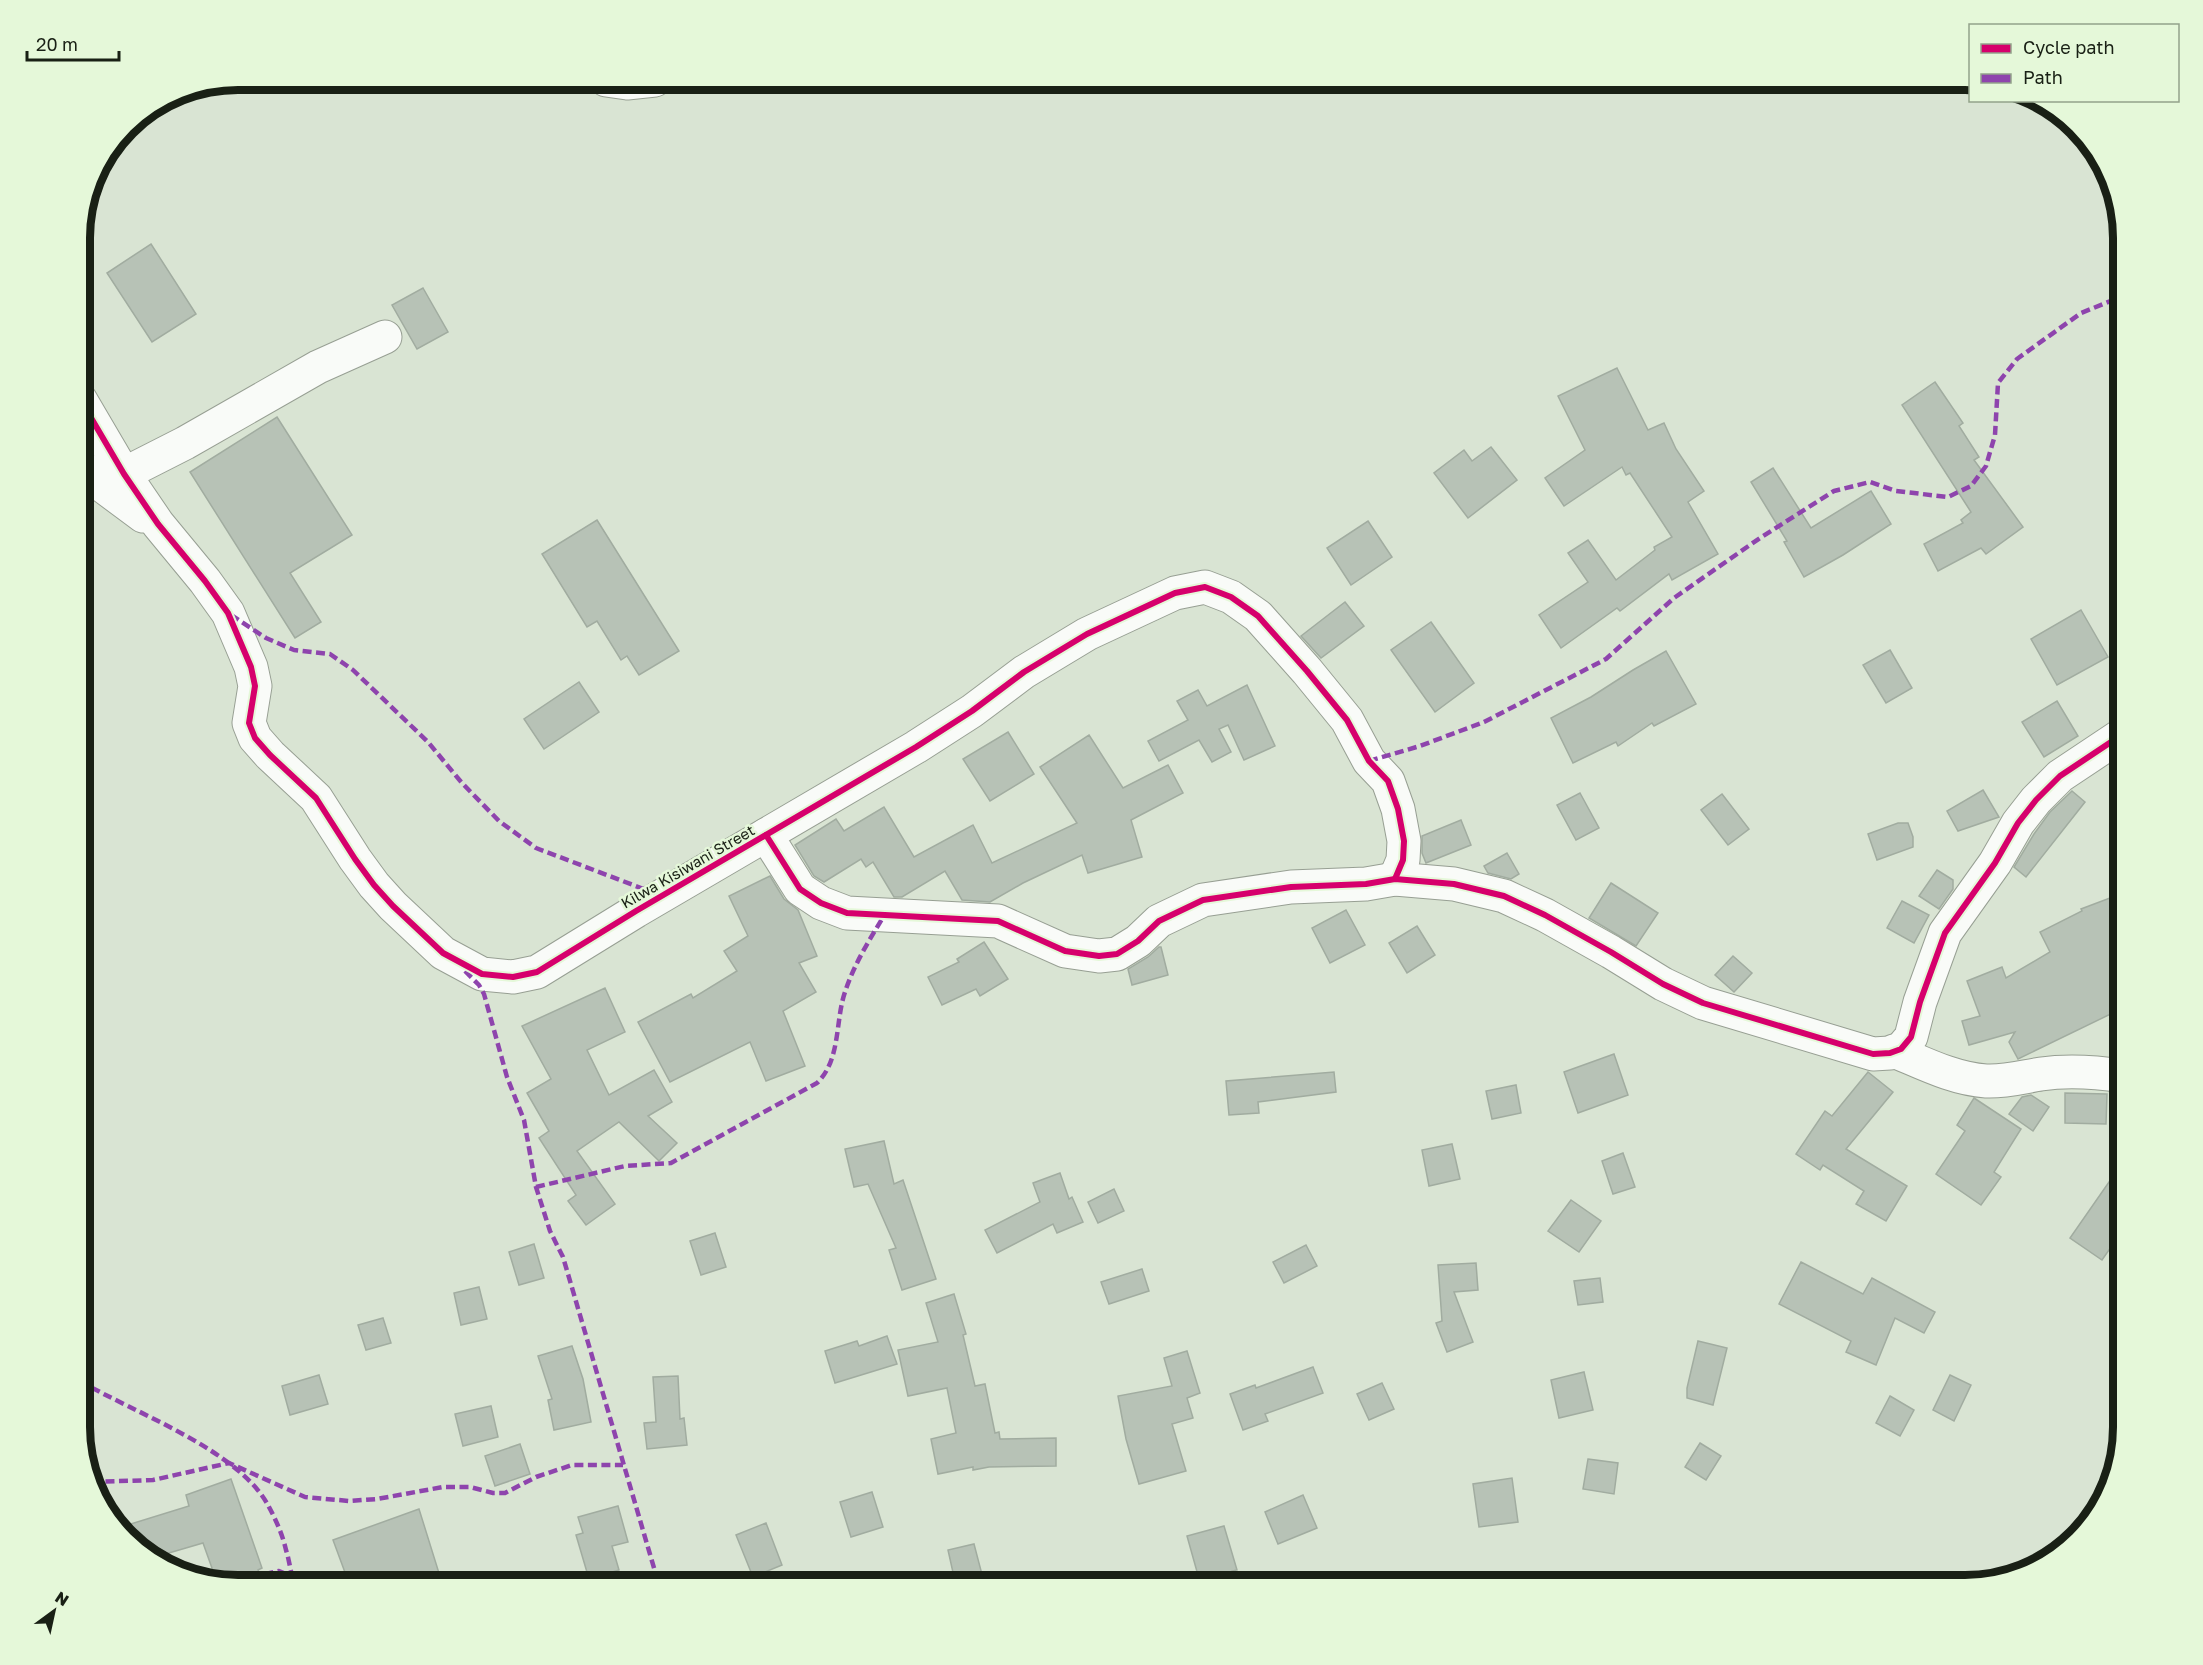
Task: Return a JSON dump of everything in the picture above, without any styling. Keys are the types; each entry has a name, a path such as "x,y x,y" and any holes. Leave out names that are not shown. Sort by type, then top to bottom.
{"street":[{"path":"90,424 96,445 99,476 185,443 318,367 385,337"},
{"name":"Kilwa Kisiwani Street","path":"99,476 104,487 158,524 228,613 242,641 251,667 255,686 249,723 255,738 316,798 355,859 393,906 443,953 482,974 513,977 537,972 916,747 972,711 1024,672 1086,634 1175,593 1205,587 1231,597 1258,616 1347,720 1369,761 1388,781 1398,809 1404,841 1403,860 1395,879"},
{"path":"766,835 800,889 822,903 848,913 998,921 1065,951 1099,956 1118,954 1138,941 1159,921 1203,900 1291,887 1366,884 1395,879 1454,884 1504,896 1545,915 1663,984 1703,1003 1873,1054 1901,1049 1911,1037 1920,1002 1945,933 2036,800 2060,776 2113,741"},
{"path":"1894,1051 1958,1076 1985,1081 2012,1080 2042,1074 2079,1071 2113,1075"}],"building":[{"path":"151,244 196,314 152,342 107,273"},
{"path":"423,288 448,332 417,349 392,305"},
{"path":"1617,368 1648,430 1664,423 1676,449 1704,491 1688,502 1718,554 1672,580 1669,574 1620,611 1617,608 1561,648 1539,615 1588,582 1568,553 1588,540 1616,580 1655,550 1654,547 1672,537 1630,473 1626,475 1622,467 1564,506 1545,478 1585,450 1558,396"},
{"path":"1935,382 1963,423 1959,426 1979,457 1974,460 2023,527 1986,554 1981,548 1938,571 1924,544 1963,523 1961,520 1971,512 1902,405"},
{"path":"277,417 352,535 290,573 321,622 295,638 190,472"},
{"path":"1491,447 1517,480 1468,518 1434,473 1464,450 1472,461"},
{"path":"1773,468 1811,528 1871,491 1891,524 1804,577 1784,542 1787,541 1751,482"},
{"path":"597,520 679,651 639,675 627,656 621,660 597,621 587,627 542,554"},
{"path":"1368,521 1392,557 1351,585 1327,548"},
{"path":"1345,602 1364,626 1321,658 1301,636"},
{"path":"2081,610 2108,657 2057,685 2031,639"},
{"path":"1431,622 1474,683 1435,712 1391,650"},
{"path":"1890,650 1912,688 1886,703 1863,665"},
{"path":"1666,651 1696,704 1654,726 1652,723 1618,746 1616,742 1573,763 1551,718 1591,697"},
{"path":"579,682 599,712 544,749 524,719"},
{"path":"1247,685 1275,746 1244,760 1228,725 1219,729 1231,752 1212,762 1199,740 1159,761 1148,741 1188,720 1177,701 1198,690 1207,706"},
{"path":"2057,701 2078,736 2044,757 2022,722"},
{"path":"1008,732 1034,774 990,801 963,759"},
{"path":"1089,735 1123,788 1168,765 1183,793 1131,820 1142,857 1088,873 1082,855 1023,883 990,902 962,900 945,871 902,897 894,897 873,862 866,867 861,859 824,882 814,876 795,845 836,819 844,831 884,807 914,857 973,825 992,863 1077,823 1040,767"},
{"path":"1983,790 1999,817 1958,831 1947,811"},
{"path":"2072,791 2085,802 2026,877 2014,867 2050,812"},
{"path":"1580,793 1599,828 1576,840 1557,805"},
{"path":"1722,794 1749,829 1728,845 1701,810"},
{"path":"1461,820 1471,845 1426,863 1422,853 1422,836"},
{"path":"1898,823 1908,823 1913,837 1913,847 1877,860 1868,834"},
{"path":"1507,853 1519,874 1511,879 1488,873 1484,866"},
{"path":"1937,870 1953,880 1953,889 1939,909 1919,896"},
{"path":"770,876 784,899 798,910 817,956 799,963 816,992 783,1011 805,1066 766,1081 750,1042 670,1082 638,1022 691,994 693,998 737,971 724,951 748,936 729,896"},
{"path":"1611,883 1658,913 1636,946 1589,918"},
{"path":"2113,897 2113,1013 2018,1059 2009,1042 2015,1032 1969,1045 1962,1021 1980,1016 1967,981 2002,967 2006,978 2050,952 2040,932 2082,911 2081,909"},
{"path":"1902,901 1929,915 1914,943 1887,928"},
{"path":"1346,910 1365,945 1330,963 1312,928"},
{"path":"1417,926 1435,955 1407,973 1389,943"},
{"path":"984,942 1008,979 980,996 976,989 942,1005 928,977 959,962 957,959"},
{"path":"1161,947 1168,975 1132,985 1128,969"},
{"path":"1733,956 1752,973 1734,992 1715,975"},
{"path":"605,988 625,1032 587,1050 609,1095 654,1070 672,1102 648,1116 677,1143 659,1161 619,1122 577,1151 615,1204 586,1225 568,1201 576,1195 539,1138 549,1131 527,1093 551,1079 522,1026"},
{"path":"1614,1054 1628,1095 1578,1113 1564,1072"},
{"path":"1334,1072 1336,1092 1258,1102 1259,1113 1229,1115 1226,1081"},
{"path":"1868,1072 1893,1092 1846,1149 1907,1186 1886,1221 1856,1204 1864,1191 1823,1165 1820,1170 1796,1154 1825,1111 1832,1116"},
{"path":"1516,1085 1521,1113 1492,1119 1486,1091"},
{"path":"2065,1093 2107,1094 2106,1124 2065,1123"},
{"path":"2031,1095 2049,1107 2033,1131 2009,1114 2022,1097"},
{"path":"1974,1098 2021,1129 1994,1172 2001,1177 1981,1205 1936,1174 1965,1131 1957,1125"},
{"path":"884,1141 894,1184 903,1180 936,1279 902,1290 889,1250 896,1248 868,1184 854,1187 845,1149"},
{"path":"1452,1144 1460,1179 1429,1186 1422,1150"},
{"path":"1623,1153 1635,1187 1613,1194 1602,1161"},
{"path":"1060,1173 1069,1199 1072,1197 1083,1222 1057,1233 1053,1224 997,1253 985,1230 1040,1202 1033,1183"},
{"path":"2113,1176 2113,1244 2102,1260 2070,1238"},
{"path":"1114,1189 1124,1211 1098,1223 1088,1202"},
{"path":"1571,1200 1601,1221 1579,1252 1548,1231"},
{"path":"715,1233 726,1267 701,1275 690,1241"},
{"path":"534,1244 544,1278 519,1285 509,1252"},
{"path":"1306,1245 1317,1266 1284,1283 1273,1262"},
{"path":"1801,1262 1863,1294 1872,1278 1935,1312 1924,1333 1895,1318 1876,1365 1846,1352 1851,1341 1779,1304"},
{"path":"1476,1263 1478,1290 1454,1292 1473,1342 1447,1352 1436,1323 1442,1321 1438,1265"},
{"path":"1142,1269 1149,1291 1109,1304 1101,1282"},
{"path":"1600,1278 1603,1302 1578,1305 1574,1281"},
{"path":"479,1287 487,1319 461,1325 454,1293"},
{"path":"954,1294 966,1334 963,1335 975,1386 985,1384 995,1433 999,1432 1000,1439 1056,1438 1056,1466 989,1467 973,1470 973,1467 938,1474 931,1439 956,1433 947,1388 908,1396 898,1350 938,1342 926,1303"},
{"path":"383,1318 391,1343 366,1350 358,1325"},
{"path":"887,1336 897,1364 835,1383 825,1351 857,1341 859,1346"},
{"path":"1698,1341 1727,1348 1713,1405 1687,1398 1687,1388"},
{"path":"572,1346 583,1379 591,1422 554,1430 548,1400 552,1399 538,1356"},
{"path":"1187,1351 1200,1393 1187,1398 1193,1418 1172,1424 1186,1471 1139,1484 1126,1439 1118,1396 1172,1386 1164,1358"},
{"path":"1313,1367 1323,1393 1265,1414 1268,1421 1243,1430 1230,1394 1255,1385 1256,1388"},
{"path":"1584,1372 1593,1410 1559,1418 1551,1380"},
{"path":"319,1375 328,1404 290,1415 282,1386"},
{"path":"1950,1375 1971,1385 1954,1421 1933,1410"},
{"path":"678,1376 680,1419 684,1418 687,1445 647,1449 644,1423 656,1422 653,1377"},
{"path":"1382,1383 1394,1409 1369,1420 1357,1394"},
{"path":"1890,1396 1914,1410 1900,1436 1876,1423"},
{"path":"491,1406 498,1437 463,1446 455,1414"},
{"path":"1700,1443 1721,1456 1706,1480 1685,1467"},
{"path":"520,1444 530,1474 495,1486 485,1456"},
{"path":"1588,1459 1618,1463 1614,1494 1583,1489"},
{"path":"1512,1478 1518,1522 1479,1527 1473,1484"},
{"path":"231,1479 262,1568 258,1570 260,1575 214,1573 203,1543 163,1555 133,1532 128,1525 189,1506 186,1495"},
{"path":"872,1492 883,1527 851,1537 840,1502"},
{"path":"1303,1495 1317,1528 1278,1544 1265,1512"},
{"path":"618,1506 628,1542 612,1546 619,1570 602,1575 588,1575 576,1535 583,1533 578,1517"},
{"path":"419,1509 440,1575 346,1575 333,1540"},
{"path":"766,1523 782,1565 752,1575 736,1535"},
{"path":"1224,1526 1237,1570 1232,1571 1233,1575 1198,1575 1187,1536"},
{"path":"974,1544 982,1575 954,1575 948,1550"}],"marked path":[{"path":"1369,761 1420,746 1484,722 1606,659 1674,598 1760,538 1834,491 1870,482 1896,491 1948,497 1971,486 1986,466 1995,435 1998,383 2017,359 2081,313 2113,300"},
{"path":"231,615 266,638 294,650 330,654 353,670 428,742 462,783 499,821 536,848 662,896"},
{"path":"536,1187 625,1166 671,1163 817,1083 825,1074 834,1052 842,1003 853,972 885,914"},
{"path":"465,971 479,985 484,994 507,1077 524,1120 536,1187 550,1231 563,1257 656,1575"},
{"path":"90,1386 184,1435 235,1468 255,1487 269,1507 285,1545 292,1575"},
{"path":"101,1482 153,1480 229,1463 305,1497 349,1501 377,1499 443,1487 470,1487 493,1493 505,1493 536,1477 572,1465 623,1465"},
{"path":"261,1575 279,1571 289,1575"}],"cycle path":[{"path":"90,416 124,474 158,524 228,613 251,667 255,686 249,723 255,738 316,798 355,859 393,906 443,953 482,974 513,977 537,972 636,911 916,747 972,711 1024,672 1087,634 1175,593 1205,587 1231,597 1258,616 1347,720 1369,761 1388,781 1398,809 1404,841 1403,860 1395,879"},
{"path":"766,835 800,889 821,903 847,913 998,921 1065,951 1099,956 1117,954 1138,941 1159,921 1203,900 1291,887 1366,884 1395,879 1454,884 1504,896 1545,915 1663,984 1703,1003 1873,1054 1890,1053 1901,1049 1911,1037 1920,1002 1945,933 1995,863 2018,823 2036,800 2060,776 2113,741"}]}
